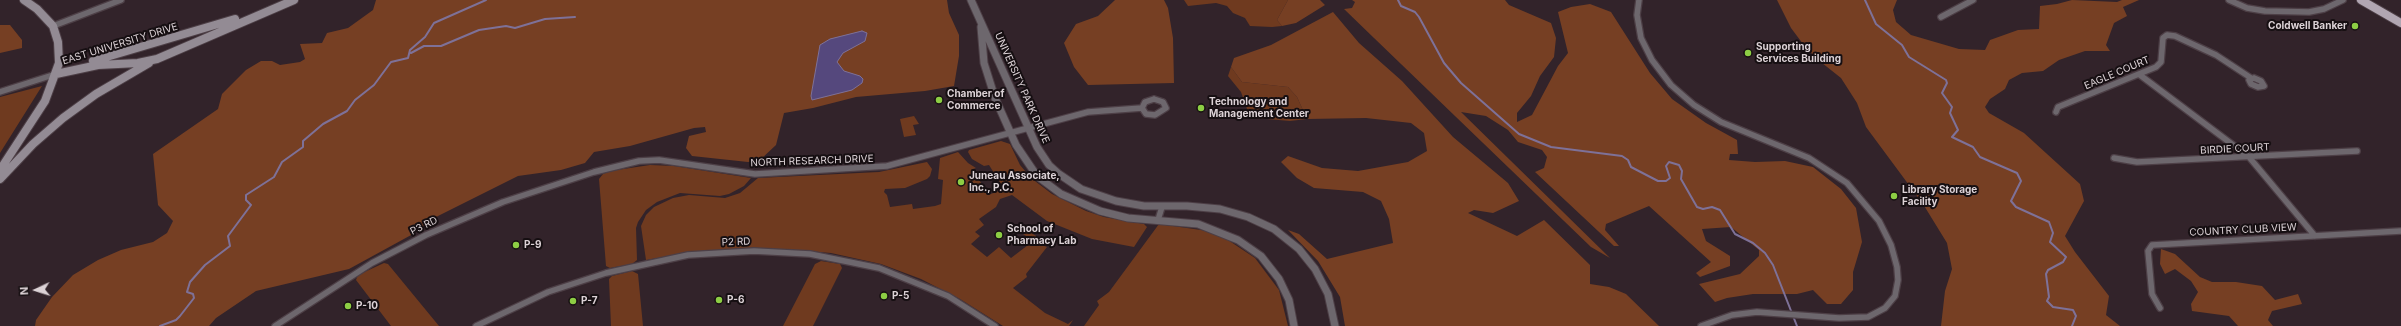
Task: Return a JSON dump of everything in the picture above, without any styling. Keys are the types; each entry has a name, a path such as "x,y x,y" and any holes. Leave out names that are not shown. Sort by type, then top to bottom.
{"main road":[{"path":"0,170 45,101 56,74 59,52 53,26 37,8 24,0"},
{"name":"EAST UNIVERSITY DRIVE","path":"56,74 98,65 138,63 157,59 293,0"},
{"name":"EAST UNIVERSITY DRIVE","path":"56,74 293,0"},
{"path":"2361,0 2401,23"},
{"path":"0,179 33,144 63,118 116,82 157,59"}],"street":[{"path":"53,26 121,0"},
{"name":"UNIVERSITY PARK DRIVE","path":"971,0 1042,156 1068,181 1090,193 1116,201 1162,207 1207,207 1234,212 1261,223 1286,238 1308,260 1322,282 1332,307 1335,326"},
{"path":"1639,0 1637,14 1641,38 1652,60 1671,85 1694,105 1721,122 1809,158 1842,179 1856,191 1879,221 1891,245 1897,267 1898,280 1895,296 1885,308 1868,317 1839,318 1757,312 1732,315 1701,326"},
{"path":"1941,17 1973,0"},
{"path":"2229,0 2247,8 2265,11 2310,12 2324,9 2343,0"},
{"name":"UNIVERSITY PARK DRIVE","path":"981,21 984,63 995,98 1010,133 1028,165 1048,185 1061,194 1087,207 1113,215 1185,222 1206,226 1223,232 1248,246 1261,256 1279,279 1289,300 1294,326"},
{"name":"EAGLE COURT","path":"2056,112 2058,107 2140,75 2159,64 2163,38 2171,35 2216,55 2250,78"},
{"path":"0,92 56,74"},
{"path":"2140,75 2249,157 2315,236"},
{"name":"NORTH RESEARCH DRIVE","path":"594,172 639,161 659,160 755,174 870,168 901,164 1088,112 1142,108"},
{"name":"BIRDIE COURT","path":"2114,158 2137,162 2357,151"},
{"name":"P3 RD","path":"276,326 372,263 426,235 503,202 594,172"},
{"path":"1158,220 1162,207"},
{"name":"COUNTRY CLUB VIEW","path":"2160,308 2152,294 2148,251 2152,245 2401,231"},
{"name":"P2 RD","path":"476,326 548,292 606,273 688,255 754,250 810,254 879,268 916,281 948,296 995,326"}],"shaded area":[{"path":"376,0 947,0 949,13 959,35 959,56 954,86 925,91 856,97 813,108 784,113 776,145 760,160 748,162 692,156 686,148 689,136 706,132 705,127 694,128 630,146 594,152 585,163 561,170 518,176 434,218 413,234 349,269 256,291 216,318 209,326 35,326 36,320 52,297 73,275 98,260 121,250 153,242 167,233 173,221 158,205 153,154 218,109 222,94 246,70 261,61 272,61 280,65 300,62 305,59 300,44 322,43 327,33 348,28 373,10"},
{"path":"1115,0 1164,0 1168,8 1173,38 1174,83 1088,85 1074,67 1064,43 1076,24 1098,16"},
{"path":"1184,0 1288,0 1277,20 1282,26 1272,27 1250,26 1245,18 1233,13 1227,6 1216,3 1188,6"},
{"path":"1288,0 1320,0 1325,5 1296,23 1282,26 1277,20"},
{"path":"1352,0 1505,0 1509,5 1551,23 1556,38 1554,57 1540,76 1531,96 1517,113 1517,122 1532,115 1558,66 1568,53 1558,12 1571,7 1590,4 1611,12 1650,73 1672,99 1706,123 1737,140 1738,154 1730,154 1729,160 1755,162 1785,161 1813,167 1841,189 1856,208 1862,242 1853,272 1853,290 1841,304 1827,304 1813,290 1797,294 1753,294 1727,298 1715,302 1699,284 1740,274 1759,256 1759,250 1731,227 1702,229 1706,241 1730,256 1730,266 1700,277 1696,273 1711,262 1649,206 1606,224 1605,230 1619,246 1614,246 1535,172 1544,168 1547,157 1542,150 1518,142 1508,130 1486,116 1461,112 1610,258 1591,247 1344,9 1352,8 1355,2"},
{"path":"1777,0 1897,0 1893,10 1896,22 1911,35 1959,49 1985,50 1990,40 2018,30 2039,29 2040,6 2072,0 2117,2 2122,0 2139,0 2123,7 2127,16 2114,23 2106,45 2110,51 2085,51 2059,60 2043,71 2022,73 2009,80 2005,89 1990,99 1985,107 1989,113 2024,133 2080,184 2084,201 2065,236 2075,252 2109,296 2106,315 2120,326 1941,326 1945,291 1952,269 1947,243 1923,204 1866,127 1857,103 1841,78 1817,59 1803,44 1791,28"},
{"path":"1333,12 1359,43 1402,81 1453,137 1508,183 1519,201 1493,213 1474,210 1468,213 1517,236 1544,220 1590,265 1590,284 1609,287 1626,294 1659,326 1345,326 1340,297 1318,261 1288,230 1299,234 1327,259 1393,243 1389,219 1381,201 1363,192 1314,188 1297,178 1281,162 1288,156 1322,168 1358,171 1408,162 1427,151 1424,133 1411,123 1366,118 1307,119 1297,97 1288,87 1242,82 1231,67 1234,58 1271,45"},
{"path":"0,25 10,25 22,40 22,48 0,53"},
{"path":"862,31 867,33 865,41 843,53 837,62 844,71 860,76 863,79 862,83 852,90 812,100 811,96 820,45 830,39"},
{"path":"1231,67 1242,82 1288,87 1297,97 1307,119 1290,121 1255,118 1247,109 1241,92 1228,76"},
{"path":"42,86 0,153 0,97"},
{"path":"914,116 919,124 913,125 916,135 904,137 900,119"},
{"path":"1001,141 1010,144 1020,165 1031,178 1052,194 1086,211 1104,217 1144,224 1147,227 1134,247 1092,239 1047,221 1012,195 1000,199 996,207 979,219 984,225 975,232 980,236 971,244 987,257 999,247 1011,258 1028,245 1019,238 1021,237 1027,240 1029,238 1023,234 1028,231 1041,239 1039,244 1047,247 1026,274 1027,277 1013,288 1045,313 1068,324 1073,320 1069,326 1003,326 960,299 921,279 881,264 831,253 783,249 734,249 681,254 646,260 641,226 646,215 654,207 673,198 689,195 725,198 740,193 758,178 879,172 927,162 932,169 930,176 927,179 905,188 885,189 884,192 887,195 890,207 912,204 913,209 935,206 941,204 943,180 938,179 940,158 958,152 968,163 976,168 973,169 988,195 1004,189 989,165 984,166 972,159 968,152 969,150"},
{"path":"650,165 674,166 751,178 744,186 729,194 720,196 680,193 657,202 646,210 638,222 636,228 637,260 632,264 610,268 606,266 599,179 603,174 610,171"},
{"path":"1159,224 1208,231 1225,238 1255,258 1279,290 1288,326 1084,326 1099,305 1097,301 1109,292"},
{"path":"2161,249 2175,254 2200,277 2212,282 2236,282 2262,286 2275,300 2298,294 2302,304 2272,311 2268,320 2273,326 2238,326 2229,316 2192,311 2191,304 2198,292 2191,281 2175,269 2165,274 2160,264"},
{"path":"821,261 840,264 842,268 813,326 783,326 815,264"},
{"path":"384,263 388,264 439,326 391,326 356,280 358,275"},
{"path":"632,271 638,274 643,326 611,326 609,279 612,276"}],"waterway":[{"path":"160,326 176,320 180,316 194,298 193,294 187,292 190,282 205,265 230,246 228,236 251,205 246,200 246,195 274,177 282,162 303,147 303,141 323,124 347,111 355,100 374,85 391,62 408,58 410,50 425,37 434,23 486,0"},
{"path":"1398,0 1401,6 1415,12 1419,17 1444,63 1461,83 1519,134 1551,147 1622,156 1628,160 1631,167 1658,181 1666,181 1670,178 1666,166 1669,162 1679,165 1682,171 1681,179 1697,207 1703,209 1712,207 1720,210 1735,234 1753,243 1765,253 1773,265 1797,326"},
{"path":"1865,0 1876,24 1902,45 1909,57 1946,80 1947,83 1942,93 1952,107 1950,113 1958,130 1952,137 1973,147 1980,157 2017,173 2021,181 2011,201 2016,207 2049,222 2053,233 2050,242 2066,257 2063,262 2048,270 2046,274 2049,297 2047,301 2053,307 2073,310 2076,316 2072,326"},
{"path":"411,53 424,46 441,46 479,30 506,26 515,28 545,19 575,17"}],"place":[{"name":"Coldwell Banker","path":"2355,26"},
{"name":"Supporting Services Building","path":"1748,53"},
{"name":"Chamber of Commerce","path":"939,100"},
{"name":"Technology and Management Center","path":"1201,108"},
{"name":"Juneau Associate, Inc., P.C.","path":"961,182"},
{"name":"Library Storage Facility","path":"1894,196"},
{"name":"School of Pharmacy Lab","path":"999,235"},
{"name":"P-9","path":"516,245"},
{"name":"P-5","path":"884,296"},
{"name":"P-6","path":"719,300"},
{"name":"P-7","path":"573,301"},
{"name":"P-10","path":"348,306"}]}
